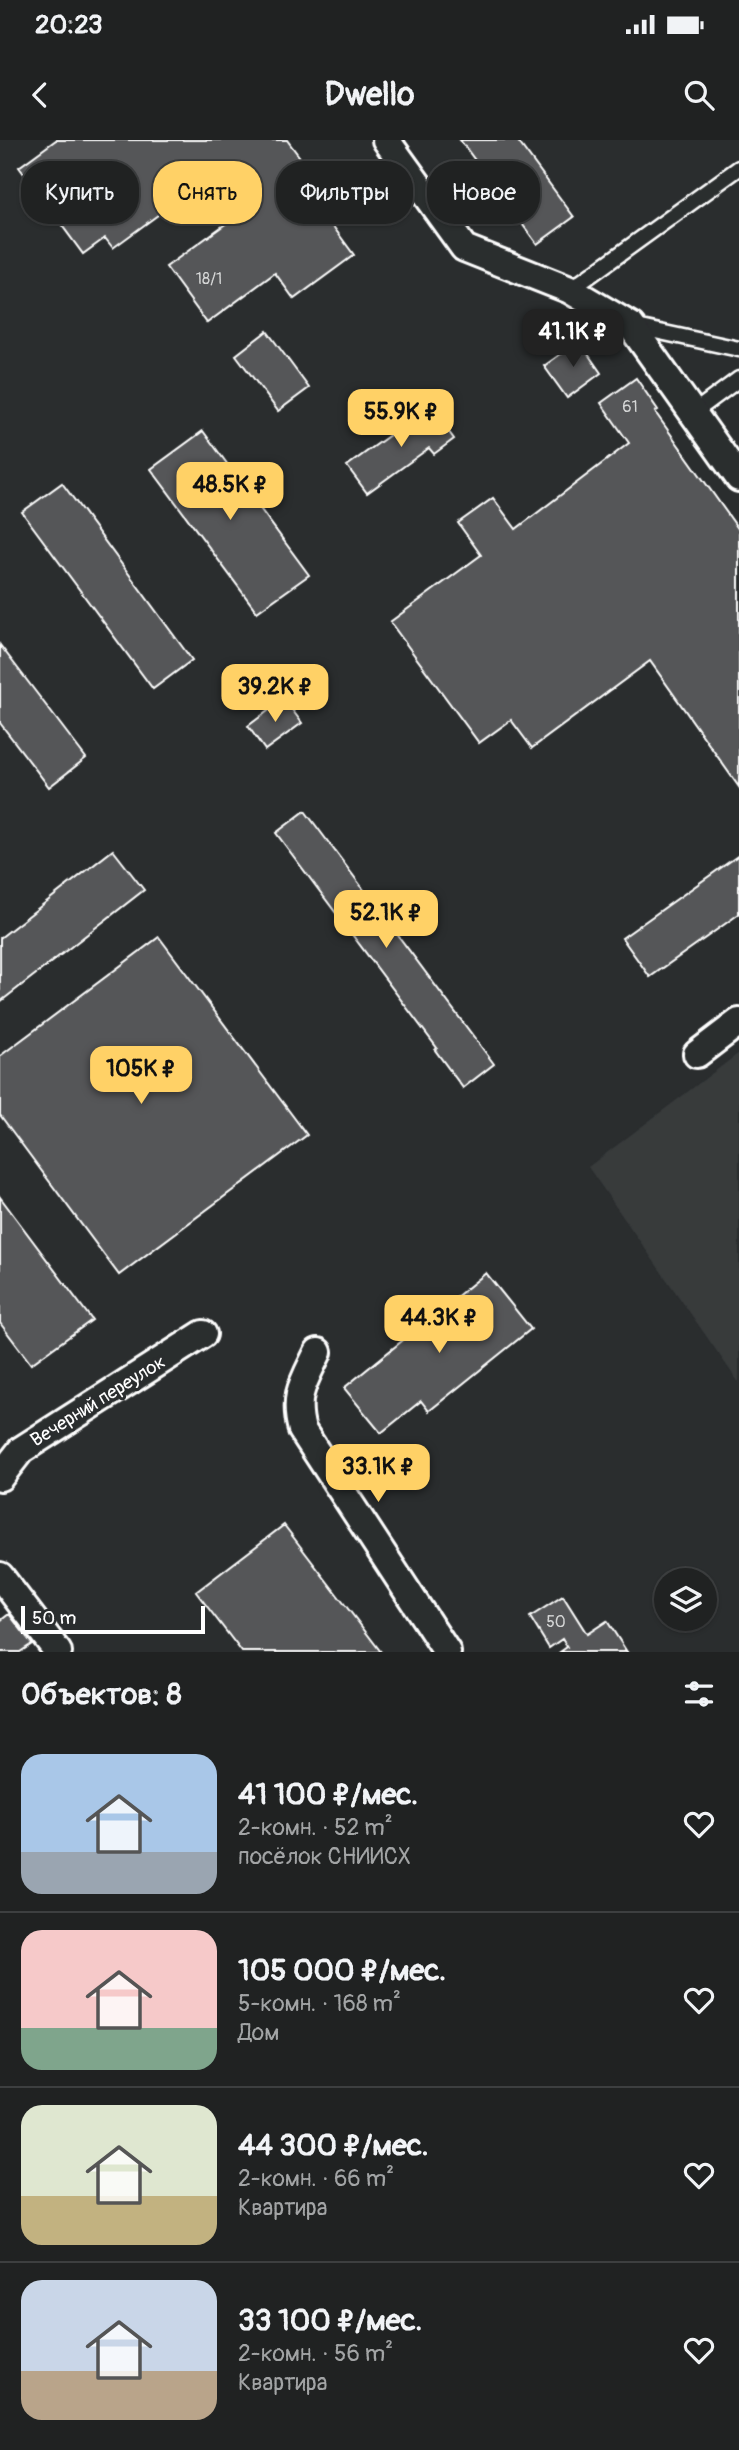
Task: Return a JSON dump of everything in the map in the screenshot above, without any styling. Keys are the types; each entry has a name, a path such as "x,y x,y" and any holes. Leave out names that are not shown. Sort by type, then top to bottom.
{"street":[{"path":"386,140 464,248 570,290 631,326 739,478"},
{"path":"697,1054 739,1022"},
{"name":"Вечерний переулок","path":"0,1476 21,1450 203,1334"},
{"path":"318,1352 298,1391 302,1430 447,1652"},
{"path":"0,1576 58,1652"}],"lane":[{"path":"570,290 739,167"},
{"path":"631,326 739,349"},
{"path":"693,413 739,379"}],"shaded area":[{"path":"739,1053 739,1383 588,1167"}],"building":[{"path":"56,140 287,140 303,161 276,161 276,224 331,224 354,255 294,299 275,273 207,323 166,267 225,224 262,224 262,161 153,161 153,219 113,248 105,238 83,254 61,224 139,224 139,161 27,161"},
{"path":"460,140 517,140 533,161 476,161"},
{"path":"540,171 574,217 537,244 522,224 540,224"},
{"path":"267,331 309,388 278,411 236,355"},
{"path":"579,341 601,373 567,398 544,366"},
{"path":"636,378 658,410 655,412 739,530 739,787 650,661 532,748 511,720 479,743 390,622 481,555 458,523 493,498 516,529 629,443 601,403"},
{"path":"430,406 454,439 434,454 429,448 367,493 347,466"},
{"path":"203,431 309,575 257,612 151,469"},
{"path":"62,483 192,660 153,689 22,512"},
{"path":"0,645 86,758 49,787 0,723"},
{"path":"284,699 302,723 265,750 248,726"},
{"path":"305,811 494,1064 463,1088 435,1050 437,1048 276,833"},
{"path":"113,850 144,890 0,1002 0,938"},
{"path":"739,855 739,914 650,977 622,938"},
{"path":"159,937 307,1135 119,1275 0,1115 0,1056"},
{"path":"0,1197 92,1320 31,1364 0,1323"},
{"path":"486,1273 531,1329 429,1411 421,1401 381,1433 344,1388"},
{"path":"284,1525 381,1652 242,1652 196,1592"},
{"path":"563,1596 587,1634 607,1621 627,1652 560,1652 567,1647 562,1639 549,1648 530,1617"},
{"path":"9,1614 32,1644 20,1652 0,1652 0,1621"}]}
